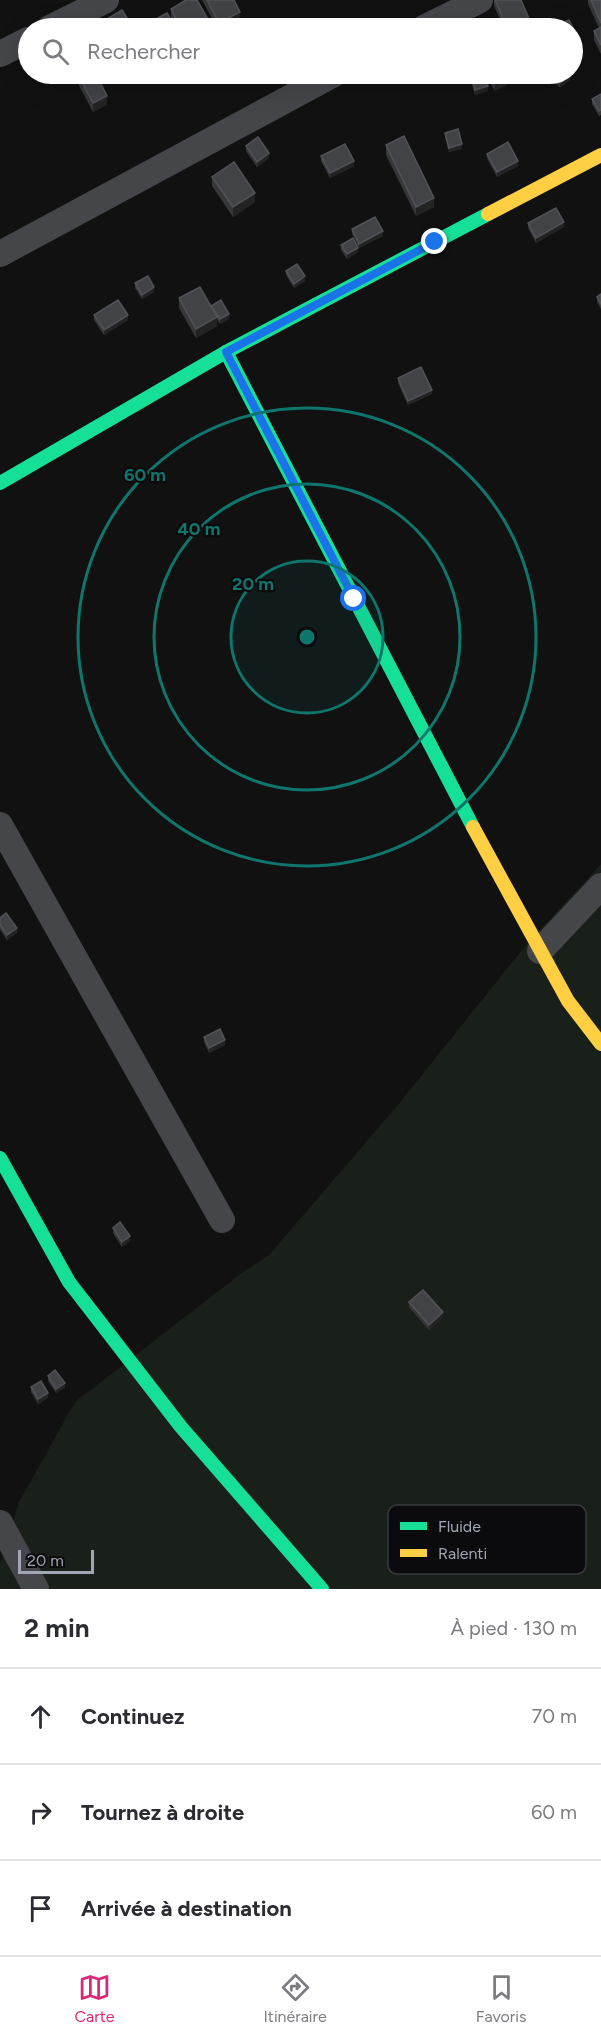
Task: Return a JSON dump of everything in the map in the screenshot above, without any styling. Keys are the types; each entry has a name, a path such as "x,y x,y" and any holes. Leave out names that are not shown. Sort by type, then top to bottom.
{"street":[{"path":"70,18 106,0"},
{"path":"444,18 480,0"},
{"path":"0,54 18,45"},
{"path":"0,254 315,84"},
{"path":"0,483 226,352 601,155"},
{"path":"226,352 439,763 540,951 568,1001 601,1044"},
{"path":"0,825 222,1220"},
{"path":"540,951 601,886"},
{"path":"0,1158 69,1282 181,1427 322,1589"},
{"path":"0,1523 36,1589"}],"shaded area":[{"path":"601,864 601,1589 0,1589 0,1565 19,1502 75,1402 243,1272 269,1255 397,1106 525,946"}],"building":[{"path":"186,0 197,0 207,18 176,18 171,9"},
{"path":"207,0 234,0 240,12 229,18 216,18"},
{"path":"495,0 521,0 529,18 503,18"},
{"path":"591,0 601,0 601,23"},
{"path":"122,10 127,18 109,18"},
{"path":"167,13 170,18 158,18"},
{"path":"601,27 601,45 594,31"},
{"path":"83,84 101,84 107,96 93,103"},
{"path":"474,84 487,84 488,86 475,90"},
{"path":"601,94 601,110 599,111 592,99"},
{"path":"458,129 462,144 449,148 445,133"},
{"path":"404,136 434,198 416,207 386,145"},
{"path":"258,137 269,153 257,162 246,146"},
{"path":"508,142 518,161 497,172 487,154"},
{"path":"345,144 354,161 330,173 321,156"},
{"path":"234,162 255,193 233,207 212,177"},
{"path":"556,208 564,222 536,238 528,223"},
{"path":"375,217 383,231 359,244 352,229"},
{"path":"353,238 358,248 347,254 341,245"},
{"path":"297,264 305,276 294,284 286,271"},
{"path":"148,276 154,287 142,295 135,283"},
{"path":"200,287 217,317 196,329 179,298"},
{"path":"118,300 128,315 104,330 94,315"},
{"path":"221,300 229,314 220,319 211,306"},
{"path":"421,367 432,390 408,401 398,378"},
{"path":"6,913 17,928 7,935 0,925 0,918"},
{"path":"220,1029 225,1040 209,1048 204,1037"},
{"path":"120,1222 130,1236 122,1242 113,1228"},
{"path":"423,1290 443,1312 429,1325 409,1302"},
{"path":"55,1370 65,1383 56,1389 48,1376"},
{"path":"41,1381 48,1393 38,1399 31,1387"}],"traffic: fast":[{"path":"0,483 226,352 488,214"},
{"path":"226,352 473,827"},
{"path":"0,1158 69,1282 181,1427 322,1589"}],"traffic: slow":[{"path":"488,214 601,155"},
{"path":"473,827 568,1001 601,1044"}],"route":[{"path":"354,599 226,352 435,242"}]}
